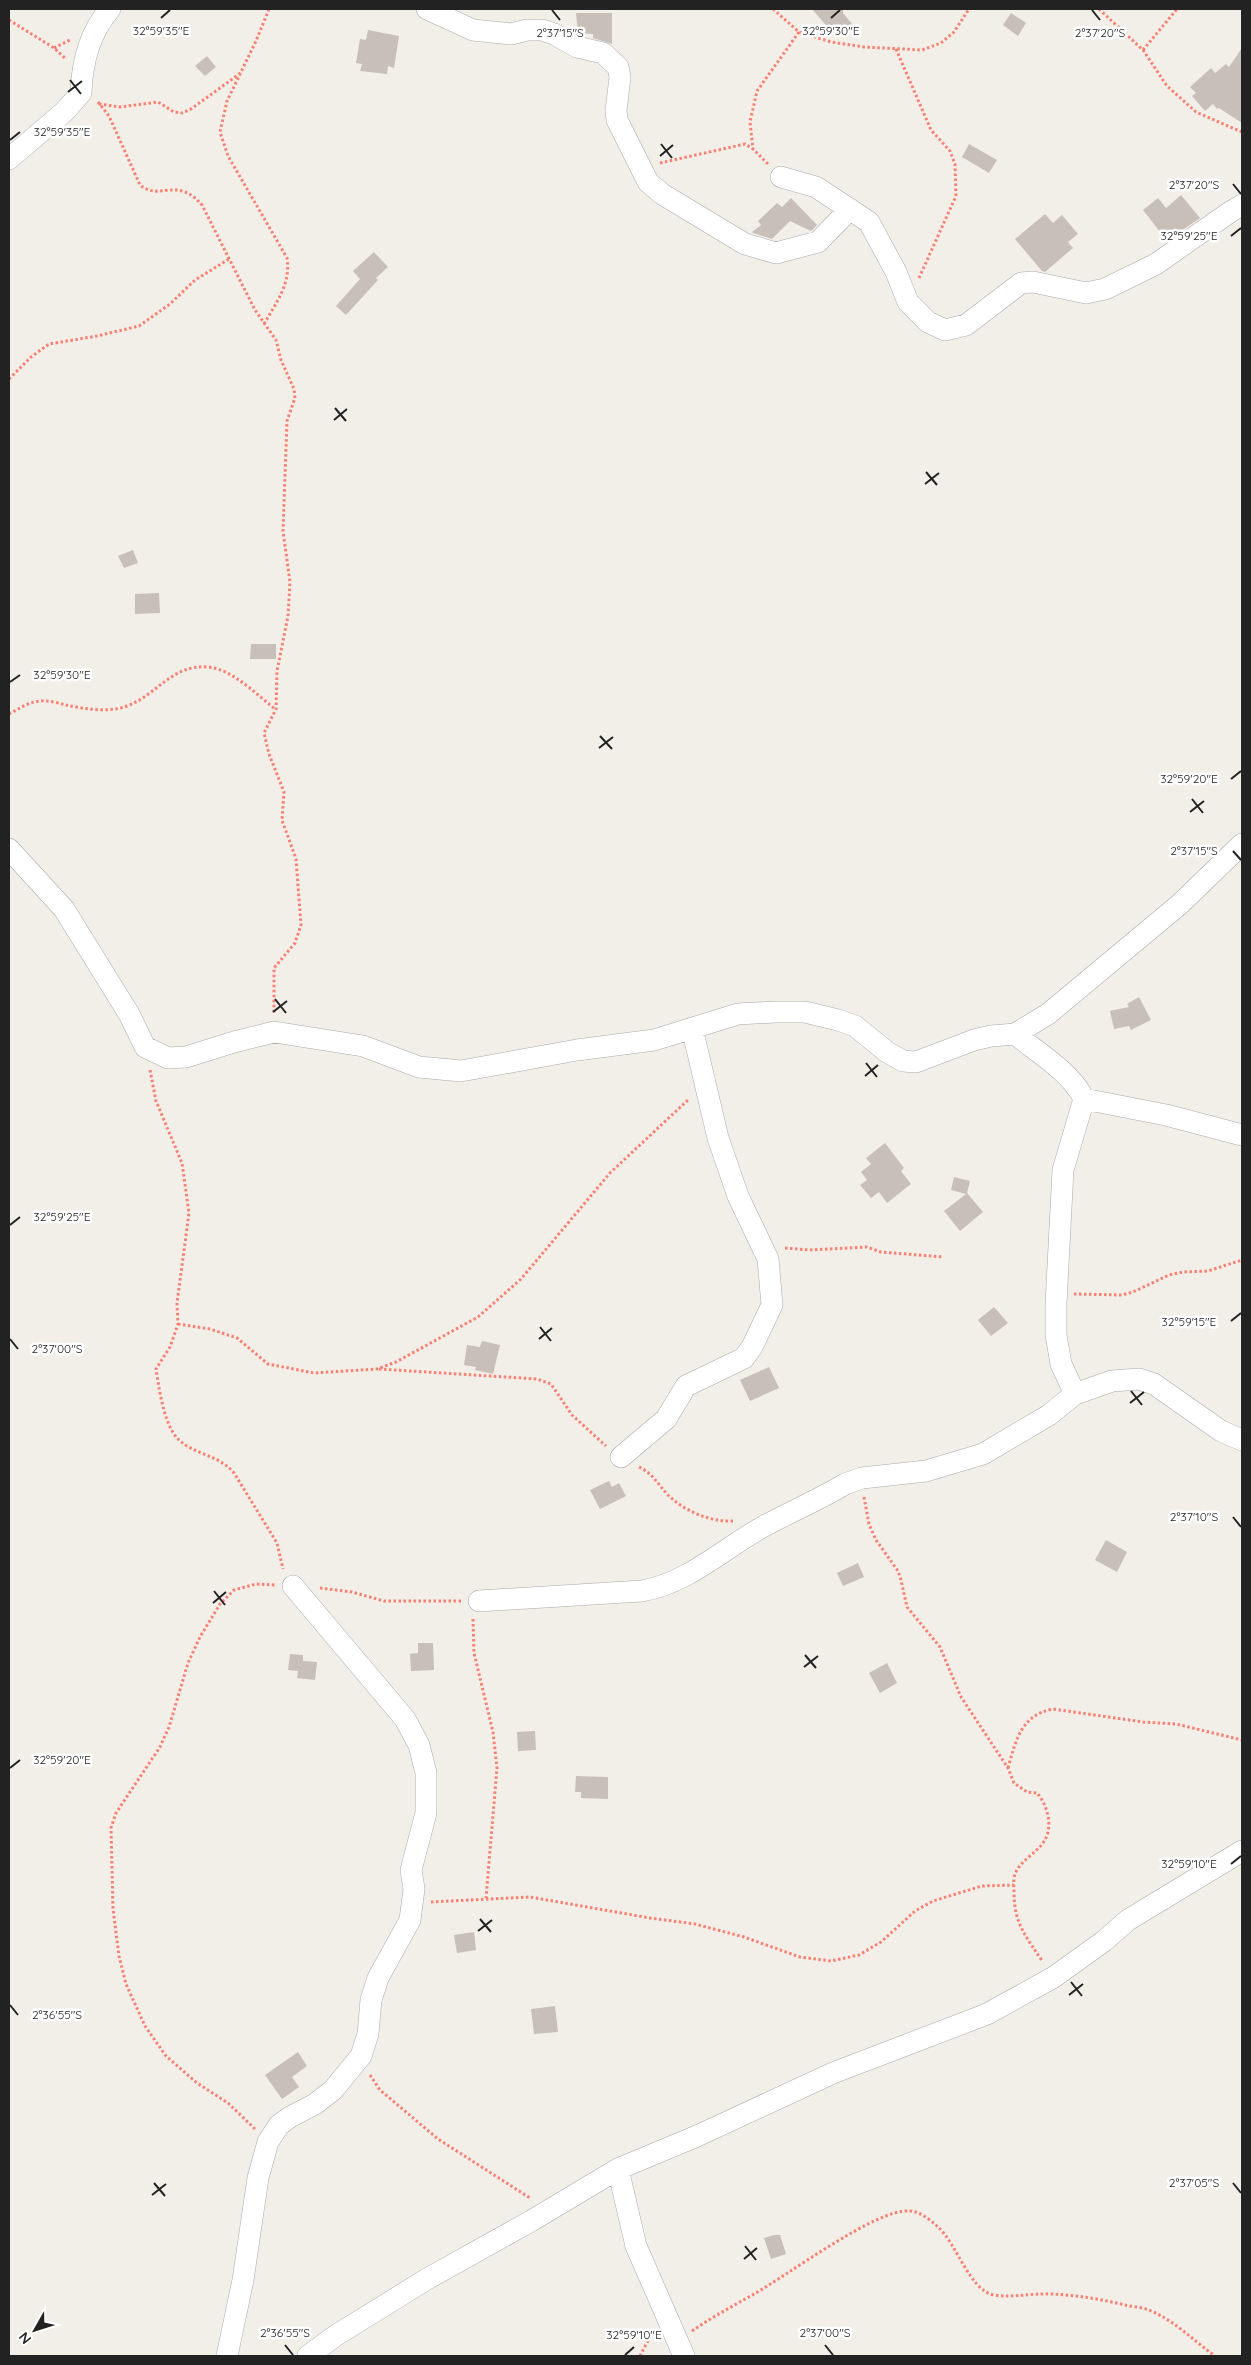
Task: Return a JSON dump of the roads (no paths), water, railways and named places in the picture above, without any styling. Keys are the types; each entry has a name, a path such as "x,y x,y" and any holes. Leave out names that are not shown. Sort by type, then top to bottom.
{"street":[{"path":"9,159 64,112 81,93 82,74 97,26 110,9"},
{"path":"427,9 473,30 511,34 528,30 542,30 554,34 577,47 603,53 609,57 618,67 620,78 616,111 618,120 648,182 695,215 744,244 776,253 818,242 850,209"},
{"path":"781,177 816,187 869,222 896,272 908,302 928,322 944,330 966,325 1021,283 1033,282 1086,293 1105,289 1156,264 1242,205"},
{"path":"9,849 64,909 129,1014 145,1048 168,1058 186,1057 274,1032 363,1046 419,1067 461,1071 577,1050 654,1040 738,1014 805,1012 838,1020 856,1026 887,1052 903,1061 916,1062 974,1040 990,1036 1015,1034 1048,1014 1180,904 1242,844"},
{"path":"621,1456 666,1418 686,1386 744,1358 752,1347 772,1306 768,1259 738,1196 718,1138 697,1056 692,1028"},
{"path":"1015,1034 1070,1079 1080,1090 1084,1099 1063,1170 1057,1294 1056,1335 1061,1364 1076,1394"},
{"path":"1084,1099 1166,1115 1242,1135"},
{"path":"479,1601 642,1591 660,1588 694,1572 731,1545 774,1520 818,1500 845,1484 862,1478 926,1471 984,1454 1049,1415 1076,1394 1112,1381 1139,1379 1154,1384 1221,1431 1242,1440"},
{"path":"228,2356 243,2280 258,2178 268,2142 279,2125 315,2104 333,2090 361,2056 368,2034 371,2000 378,1978 410,1920 413,1903 411,1870 426,1813 426,1773 419,1745 405,1719 289,1586"},
{"path":"308,2356 335,2336 419,2284 549,2211 618,2169 697,2136 833,2073 987,2014 1054,1977 1128,1920 1194,1882 1242,1851"},
{"path":"618,2169 636,2246 648,2278 681,2348"}]}
